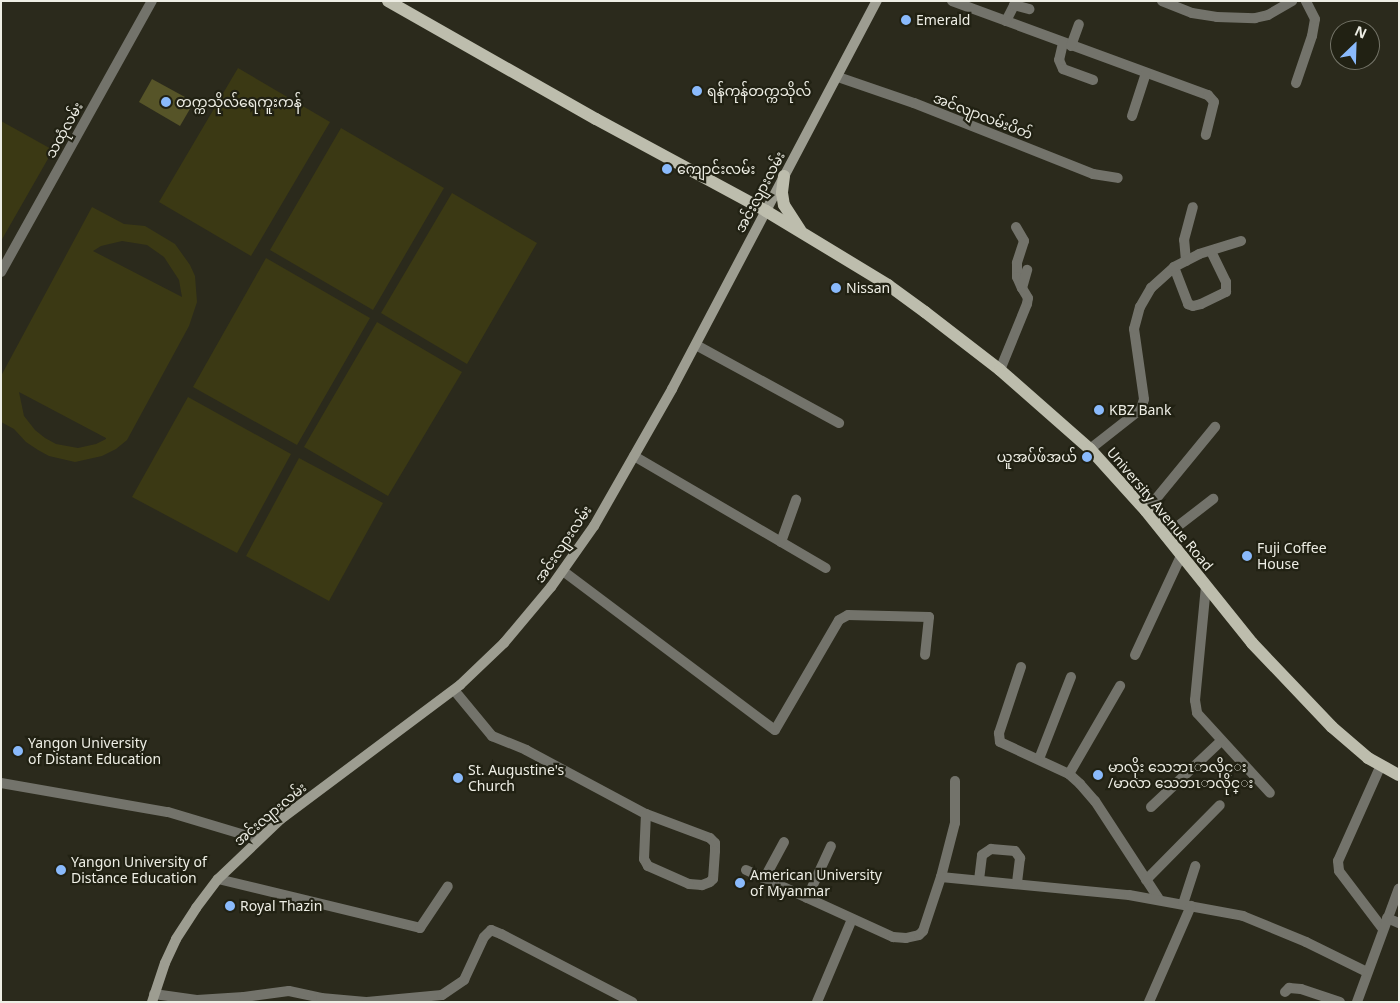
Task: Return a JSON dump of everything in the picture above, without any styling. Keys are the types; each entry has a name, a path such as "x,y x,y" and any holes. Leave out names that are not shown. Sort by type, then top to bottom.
{"main road":[{"name":"University Avenue Road","path":"388,1 605,124 766,211 888,285 1000,370 1090,449 1146,511 1252,643 1332,727 1368,758 1399,775"},
{"name":"အင်းလျားလမ်း","path":"153,998 176,939 218,879 258,839 317,791 454,690 504,643 563,571 594,526 696,345 877,1"},
{"path":"784,176 782,193 784,205 803,234"}],"street":[{"name":"သထုံလမ်း","path":"1,272 152,1"},
{"path":"952,1 1208,95 1214,102 1206,135"},
{"path":"1003,20 1006,1"},
{"path":"1162,1 1192,12 1217,17 1255,18 1268,15 1292,1"},
{"path":"1296,83 1312,36 1315,19 1306,1"},
{"path":"1003,20 1014,6 1029,9"},
{"path":"1079,24 1060,60 1063,69 1094,80"},
{"path":"1132,116 1146,73"},
{"name":"အင်လျာလမ်းပိတ်","path":"838,77 914,103 1092,174 1118,178"},
{"path":"1186,261 1184,240 1192,207"},
{"path":"1000,370 1028,298 1017,278 1017,263 1024,241 1016,228"},
{"path":"1090,449 1141,409 1144,399 1134,329 1140,307 1150,288 1174,267 1211,251 1241,241"},
{"path":"1174,267 1188,304 1194,306 1201,304 1226,292 1226,282 1211,251"},
{"path":"1022,288 1027,270"},
{"path":"696,345 839,423"},
{"path":"1146,511 1215,427"},
{"path":"634,456 826,568"},
{"path":"1165,536 1213,499"},
{"path":"781,542 796,500"},
{"path":"1135,655 1181,556"},
{"path":"563,571 775,730 839,620 848,615 929,617 925,654"},
{"path":"1206,586 1195,700 1197,713 1270,793"},
{"path":"1022,667 998,738 1000,742 1069,774 1095,801 1159,899"},
{"path":"1039,759 1071,677"},
{"path":"1069,774 1120,686"},
{"path":"454,690 492,736 526,750 646,814 710,838 715,843 713,879 710,882 702,885 688,884 648,866 644,859 646,814"},
{"path":"1151,807 1221,740"},
{"path":"1381,765 1338,861 1339,871 1383,930"},
{"path":"746,870 893,937 906,938 919,935 923,931 941,876 954,823 955,781"},
{"path":"1,783 168,812 258,839"},
{"path":"1146,880 1220,805"},
{"path":"764,879 784,842"},
{"path":"807,898 832,846"},
{"path":"979,880 982,855 991,849 1015,851 1020,858 1017,884"},
{"path":"1149,1002 1187,905 1195,866"},
{"path":"941,876 1159,899 1243,916 1306,942 1367,972"},
{"path":"218,879 420,928 448,886"},
{"path":"1357,1002 1399,888"},
{"path":"1387,918 1399,923"},
{"path":"817,1002 852,919"},
{"path":"153,998 197,1000 244,998 289,991 322,998 367,1002 442,995 464,980 484,937 491,930 632,1002"},
{"path":"1284,992 1289,988 1301,989 1340,1002"}],"shaded area":[{"path":"238,68 330,122 251,256 159,202"},
{"name":"တက္ကသိုလ်ရေကူးကန်","path":"152,79 194,102 180,126 139,102"},
{"path":"1,121 53,150 1,241"},
{"path":"341,128 444,188 373,310 270,250"},
{"path":"452,193 537,243 467,364 381,313"},
{"path":"92,207 124,224 145,226 175,244 190,265 195,276 197,302 189,326 127,440 116,449 102,456 75,462 49,456 38,450 26,442 14,429 1,422 1,376","holes":["122,241 147,245 164,257 179,280 182,297 93,251 101,246","19,392 106,438 106,439 96,444 78,448 56,444 35,430 24,416"]},
{"path":"266,258 370,318 297,445 193,387"},
{"path":"377,322 462,372 388,496 304,447"},
{"path":"188,397 291,454 237,553 132,497"},
{"path":"299,458 383,503 329,601 246,556"}],"place":[{"name":"Emerald","path":"906,20"},
{"name":"ရန်ကုန်တက္ကသိုလ်","path":"697,91"},
{"name":"တက္ကသိုလ်ရေကူးကန်","path":"166,102"},
{"name":"ကျောင်းလမ်း","path":"667,169"},
{"name":"Nissan","path":"836,288"},
{"name":"KBZ Bank","path":"1099,410"},
{"name":"ယူအပ်ဖ်အယ်","path":"1087,457"},
{"name":"Fuji Coffee House","path":"1247,556"},
{"name":"Yangon University of Distant Education","path":"18,751"},
{"name":"မာလိုး သေဘၤာလိုင္း /မာလာ သေဘၤာလိုင္း","path":"1098,775"},
{"name":"St. Augustine's Church","path":"458,778"},
{"name":"Yangon University of Distance Education","path":"61,870"},
{"name":"American University of Myanmar","path":"740,883"},
{"name":"Royal Thazin","path":"230,906"}]}
